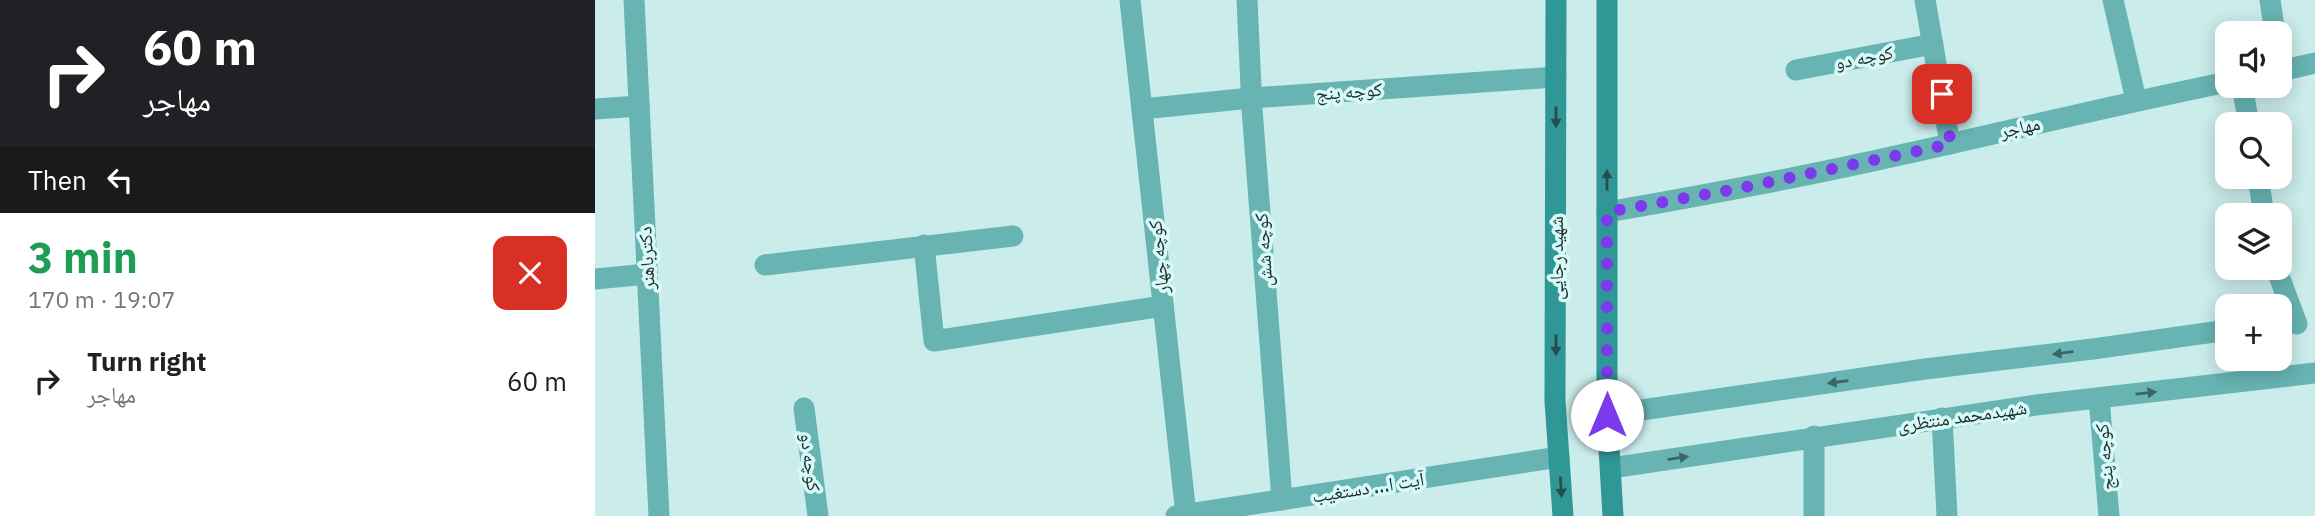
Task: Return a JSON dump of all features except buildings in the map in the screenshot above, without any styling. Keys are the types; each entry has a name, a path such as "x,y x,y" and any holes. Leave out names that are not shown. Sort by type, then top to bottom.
{"main road":[{"name":"شهید رجایی","path":"1556,0 1555,401 1563,516"},
{"path":"1607,0 1607,415 1613,516"}],"street":[{"name":"دکترباهنر","path":"634,0 659,516"},
{"name":"کوچه چهار","path":"1130,0 1163,306 1181,515"},
{"name":"کوچه شش","path":"1247,0 1251,98 1282,500"},
{"path":"1925,0 1951,144"},
{"path":"2113,0 2136,100"},
{"path":"2270,0 2273,21"},
{"name":"کوچه دو","path":"1796,70 1933,44"},
{"path":"2292,67 2315,62"},
{"name":"کوچه پنج","path":"1142,109 1251,98 1556,77"},
{"name":"مهاجر","path":"1607,212 1736,189 1951,144 2136,100 2215,85"},
{"path":"595,109 639,106"},
{"path":"765,265 1013,236"},
{"path":"924,246 934,341 1163,306"},
{"path":"595,279 647,274"},
{"path":"2281,280 2298,323"},
{"path":"1607,415 2215,332"},
{"name":"شهیدمحمد منتظری","path":"1611,468 1943,418 2315,373"},
{"name":"کوچه پنج","path":"2099,398 2109,516"},
{"name":"کوچه دو","path":"804,408 818,516"},
{"path":"1943,418 1947,516"},
{"path":"1814,436 1814,516"},
{"name":"آیت ا... دستغیب","path":"1181,515 1559,457"}],"route":[{"path":"1607,415 1607,212 1736,189 1951,144 1942,94"}]}
